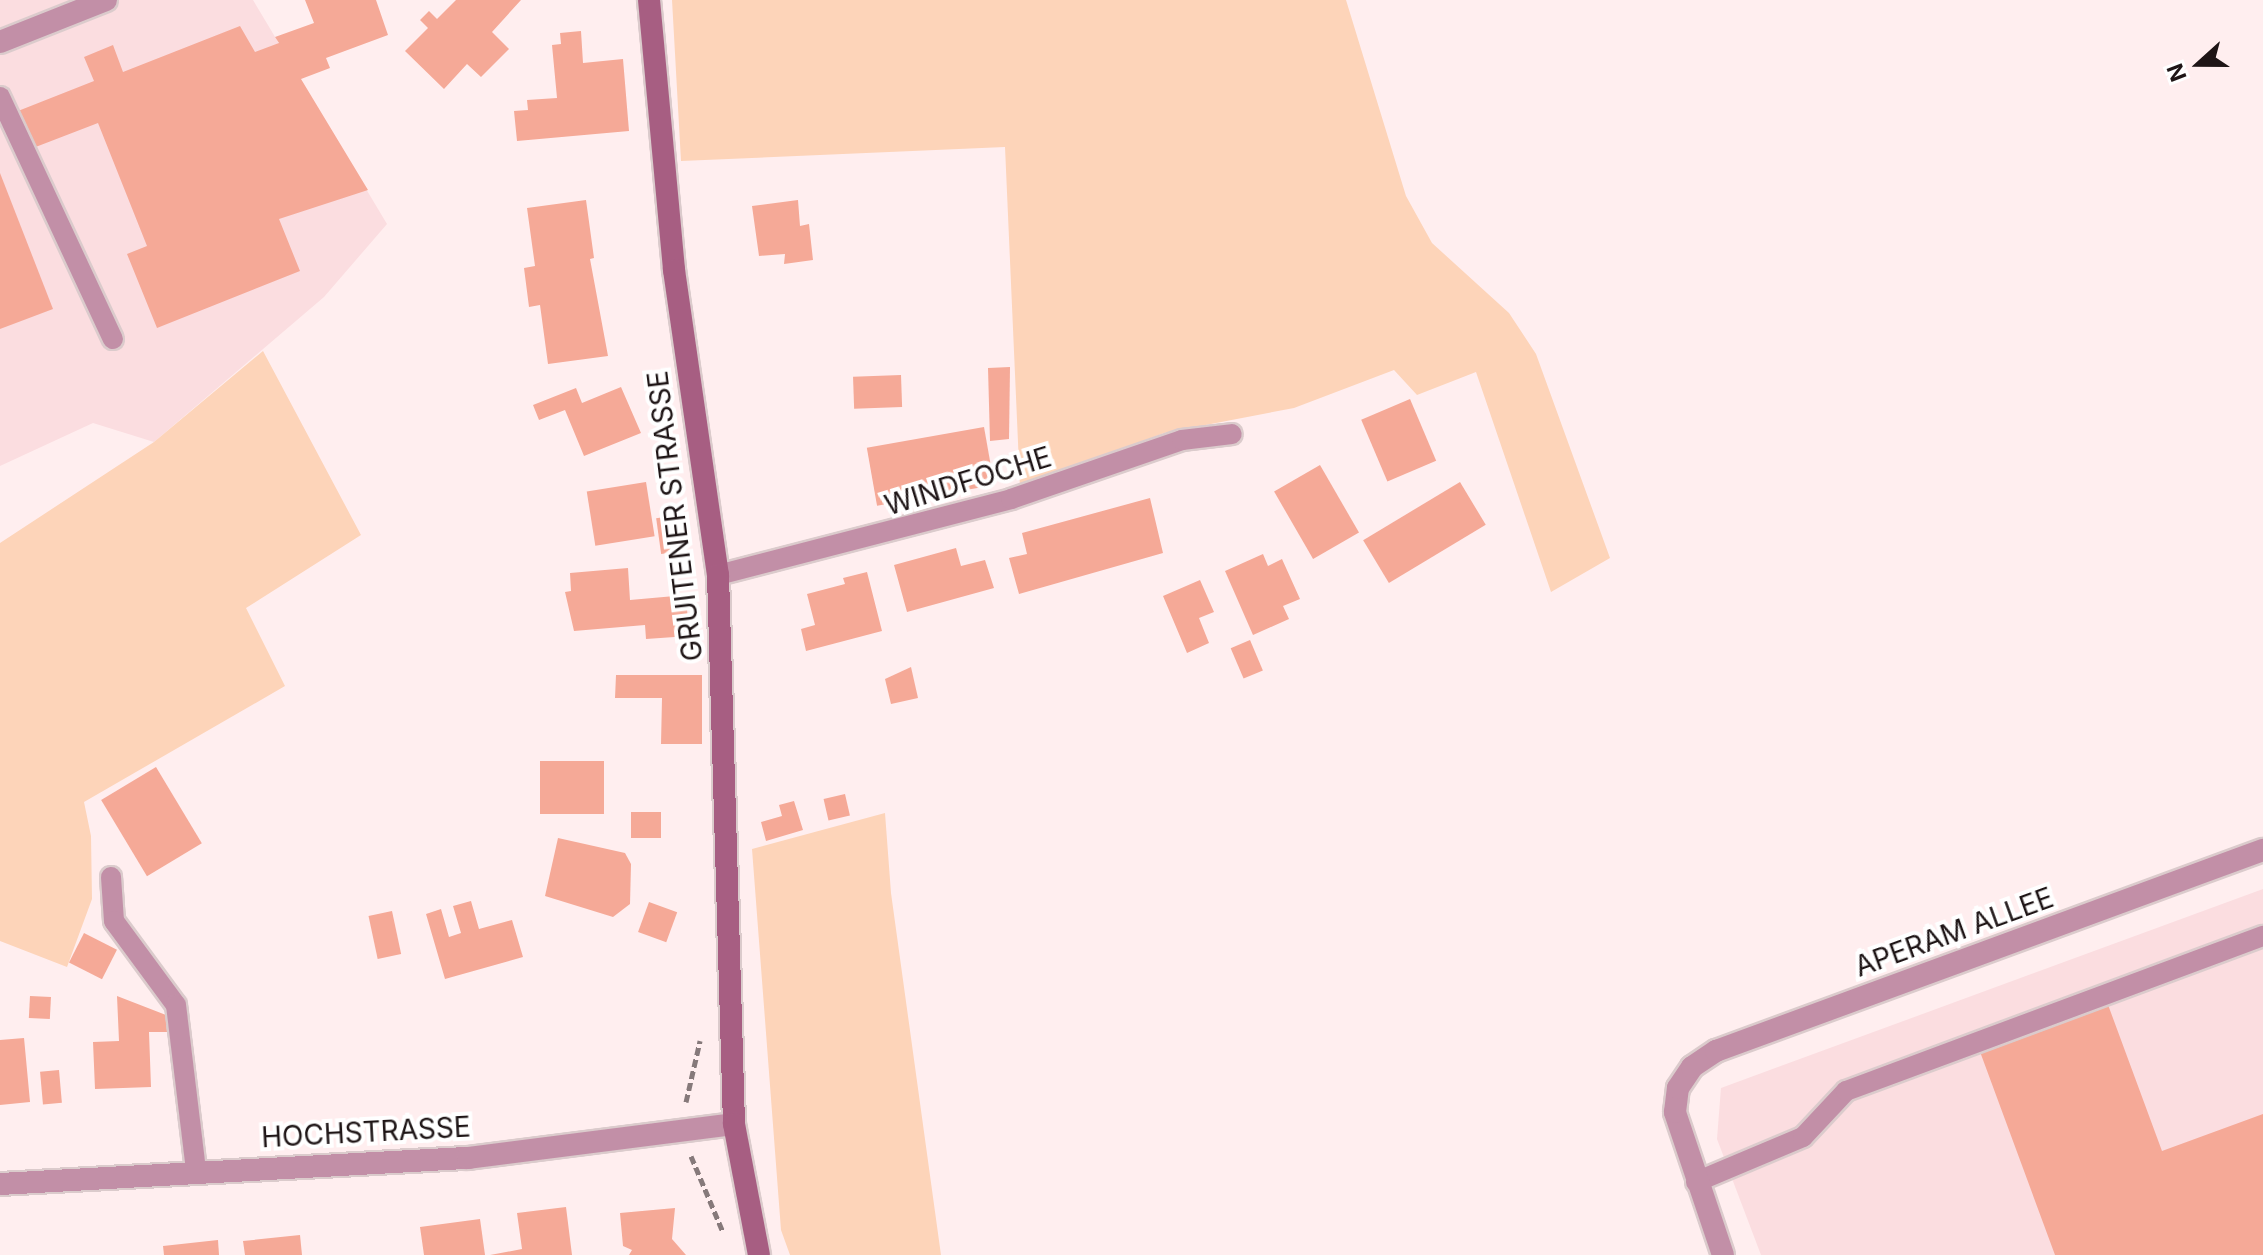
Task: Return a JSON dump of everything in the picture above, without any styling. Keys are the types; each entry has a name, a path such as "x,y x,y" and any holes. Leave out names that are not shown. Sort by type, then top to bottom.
{"main road":[{"name":"GRUITENER STRASSE","path":"649,0 674,270 718,575 734,1124 759,1255"}],"street":[{"path":"0,42 106,0"},
{"name":"APERAM ALLEE","path":"1696,1182 1675,1112 1678,1088 1692,1067 1716,1051 2263,850"},
{"name":"HOCHSTRASSE","path":"0,1184 468,1158 734,1124"},
{"path":"1696,1182 1723,1255"}],"lane":[{"path":"0,97 113,339"},
{"name":"WINDFOCHE","path":"718,575 1011,499 1182,440 1232,434"},
{"path":"111,877 114,921 176,1005 196,1171"},
{"path":"1696,1182 1803,1137 1846,1091 2263,936"}],"shaded area":[{"path":"0,0 253,0 387,224 324,297 154,442 93,423 0,466"},
{"path":"672,0 1346,0 1406,196 1432,243 1509,313 1536,354 1610,558 1551,592 1476,372 1417,395 1394,370 1294,408 1164,433 1020,488 1005,147 681,161"},
{"path":"263,351 361,535 246,608 285,686 84,802 91,836 92,899 67,967 0,941 0,543 154,442"},
{"path":"885,813 891,893 941,1255 790,1255 781,1230 752,849"},
{"path":"2263,889 2263,1255 1761,1255 1717,1139 1721,1088"}],"building":[{"path":"305,0 376,0 388,35 326,58 330,68 301,79 368,190 279,219 300,271 157,328 127,254 147,246 98,123 33,148 18,111 94,81 84,57 113,45 123,72 240,26 255,52 279,43 275,37 314,23"},
{"path":"456,0 521,0 492,32 509,49 481,77 467,64 444,89 405,51 428,28 420,20 429,11 437,19"},
{"path":"581,31 583,63 623,59 629,131 517,141 514,111 528,110 527,100 557,98 552,45 561,44 560,33"},
{"path":"0,173 53,309 0,329"},
{"path":"586,200 594,258 590,259 608,356 548,364 540,305 529,307 524,268 535,266 527,208"},
{"path":"798,200 800,226 809,224 813,260 784,264 785,254 759,256 752,206"},
{"path":"1010,367 1009,439 990,441 988,368"},
{"path":"901,375 902,407 854,409 853,377"},
{"path":"621,387 641,433 584,456 565,410 539,420 533,405 576,388 582,403"},
{"path":"1410,399 1436,461 1387,481 1361,420"},
{"path":"984,427 994,485 877,506 867,448"},
{"path":"1320,465 1359,533 1313,559 1274,492"},
{"path":"646,482 655,536 595,546 587,491"},
{"path":"1460,482 1486,525 1389,583 1363,540"},
{"path":"1150,498 1163,553 1019,594 1009,558 1027,554 1022,533"},
{"path":"672,516 677,552 661,554 656,518"},
{"path":"956,548 961,566 985,560 994,588 907,612 894,565"},
{"path":"1263,554 1268,566 1282,559 1300,599 1283,606 1289,619 1253,635 1225,571"},
{"path":"628,568 630,600 686,595 689,636 646,639 645,625 574,631 565,592 571,591 570,573"},
{"path":"867,572 882,631 806,651 801,629 815,625 807,594 845,584 843,578"},
{"path":"1200,580 1214,612 1199,618 1209,643 1187,653 1163,596"},
{"path":"1250,640 1263,670 1244,679 1231,648"},
{"path":"911,667 918,698 891,704 885,679"},
{"path":"616,675 702,675 702,744 661,744 662,698 615,698"},
{"path":"540,761 604,761 604,814 540,814"},
{"path":"156,767 202,843 147,876 101,800"},
{"path":"845,794 850,815 829,820 824,799"},
{"path":"794,801 803,830 766,841 761,822 782,816 779,805"},
{"path":"631,812 661,812 661,838 631,838"},
{"path":"558,838 625,853 631,864 630,904 613,917 545,896"},
{"path":"471,901 479,929 512,920 523,957 445,979 426,914 441,909 449,937 461,933 453,906"},
{"path":"649,902 677,912 666,942 638,932"},
{"path":"392,911 401,954 378,959 369,916"},
{"path":"84,933 117,950 102,979 69,962"},
{"path":"30,996 51,997 50,1019 29,1018"},
{"path":"117,996 166,1015 167,1032 149,1032 151,1087 95,1089 93,1042 119,1041"},
{"path":"2107,1002 2162,1151 2263,1114 2263,1255 2055,1255 1979,1049"},
{"path":"24,1038 30,1102 0,1105 0,1040"},
{"path":"59,1070 62,1103 43,1105 40,1072"},
{"path":"566,1207 572,1255 490,1255 522,1249 517,1213"},
{"path":"675,1208 672,1239 686,1255 629,1255 632,1250 623,1246 620,1213"},
{"path":"480,1219 485,1255 424,1255 420,1227"},
{"path":"300,1235 302,1255 245,1255 243,1241"},
{"path":"218,1240 219,1255 164,1255 163,1246"}]}
